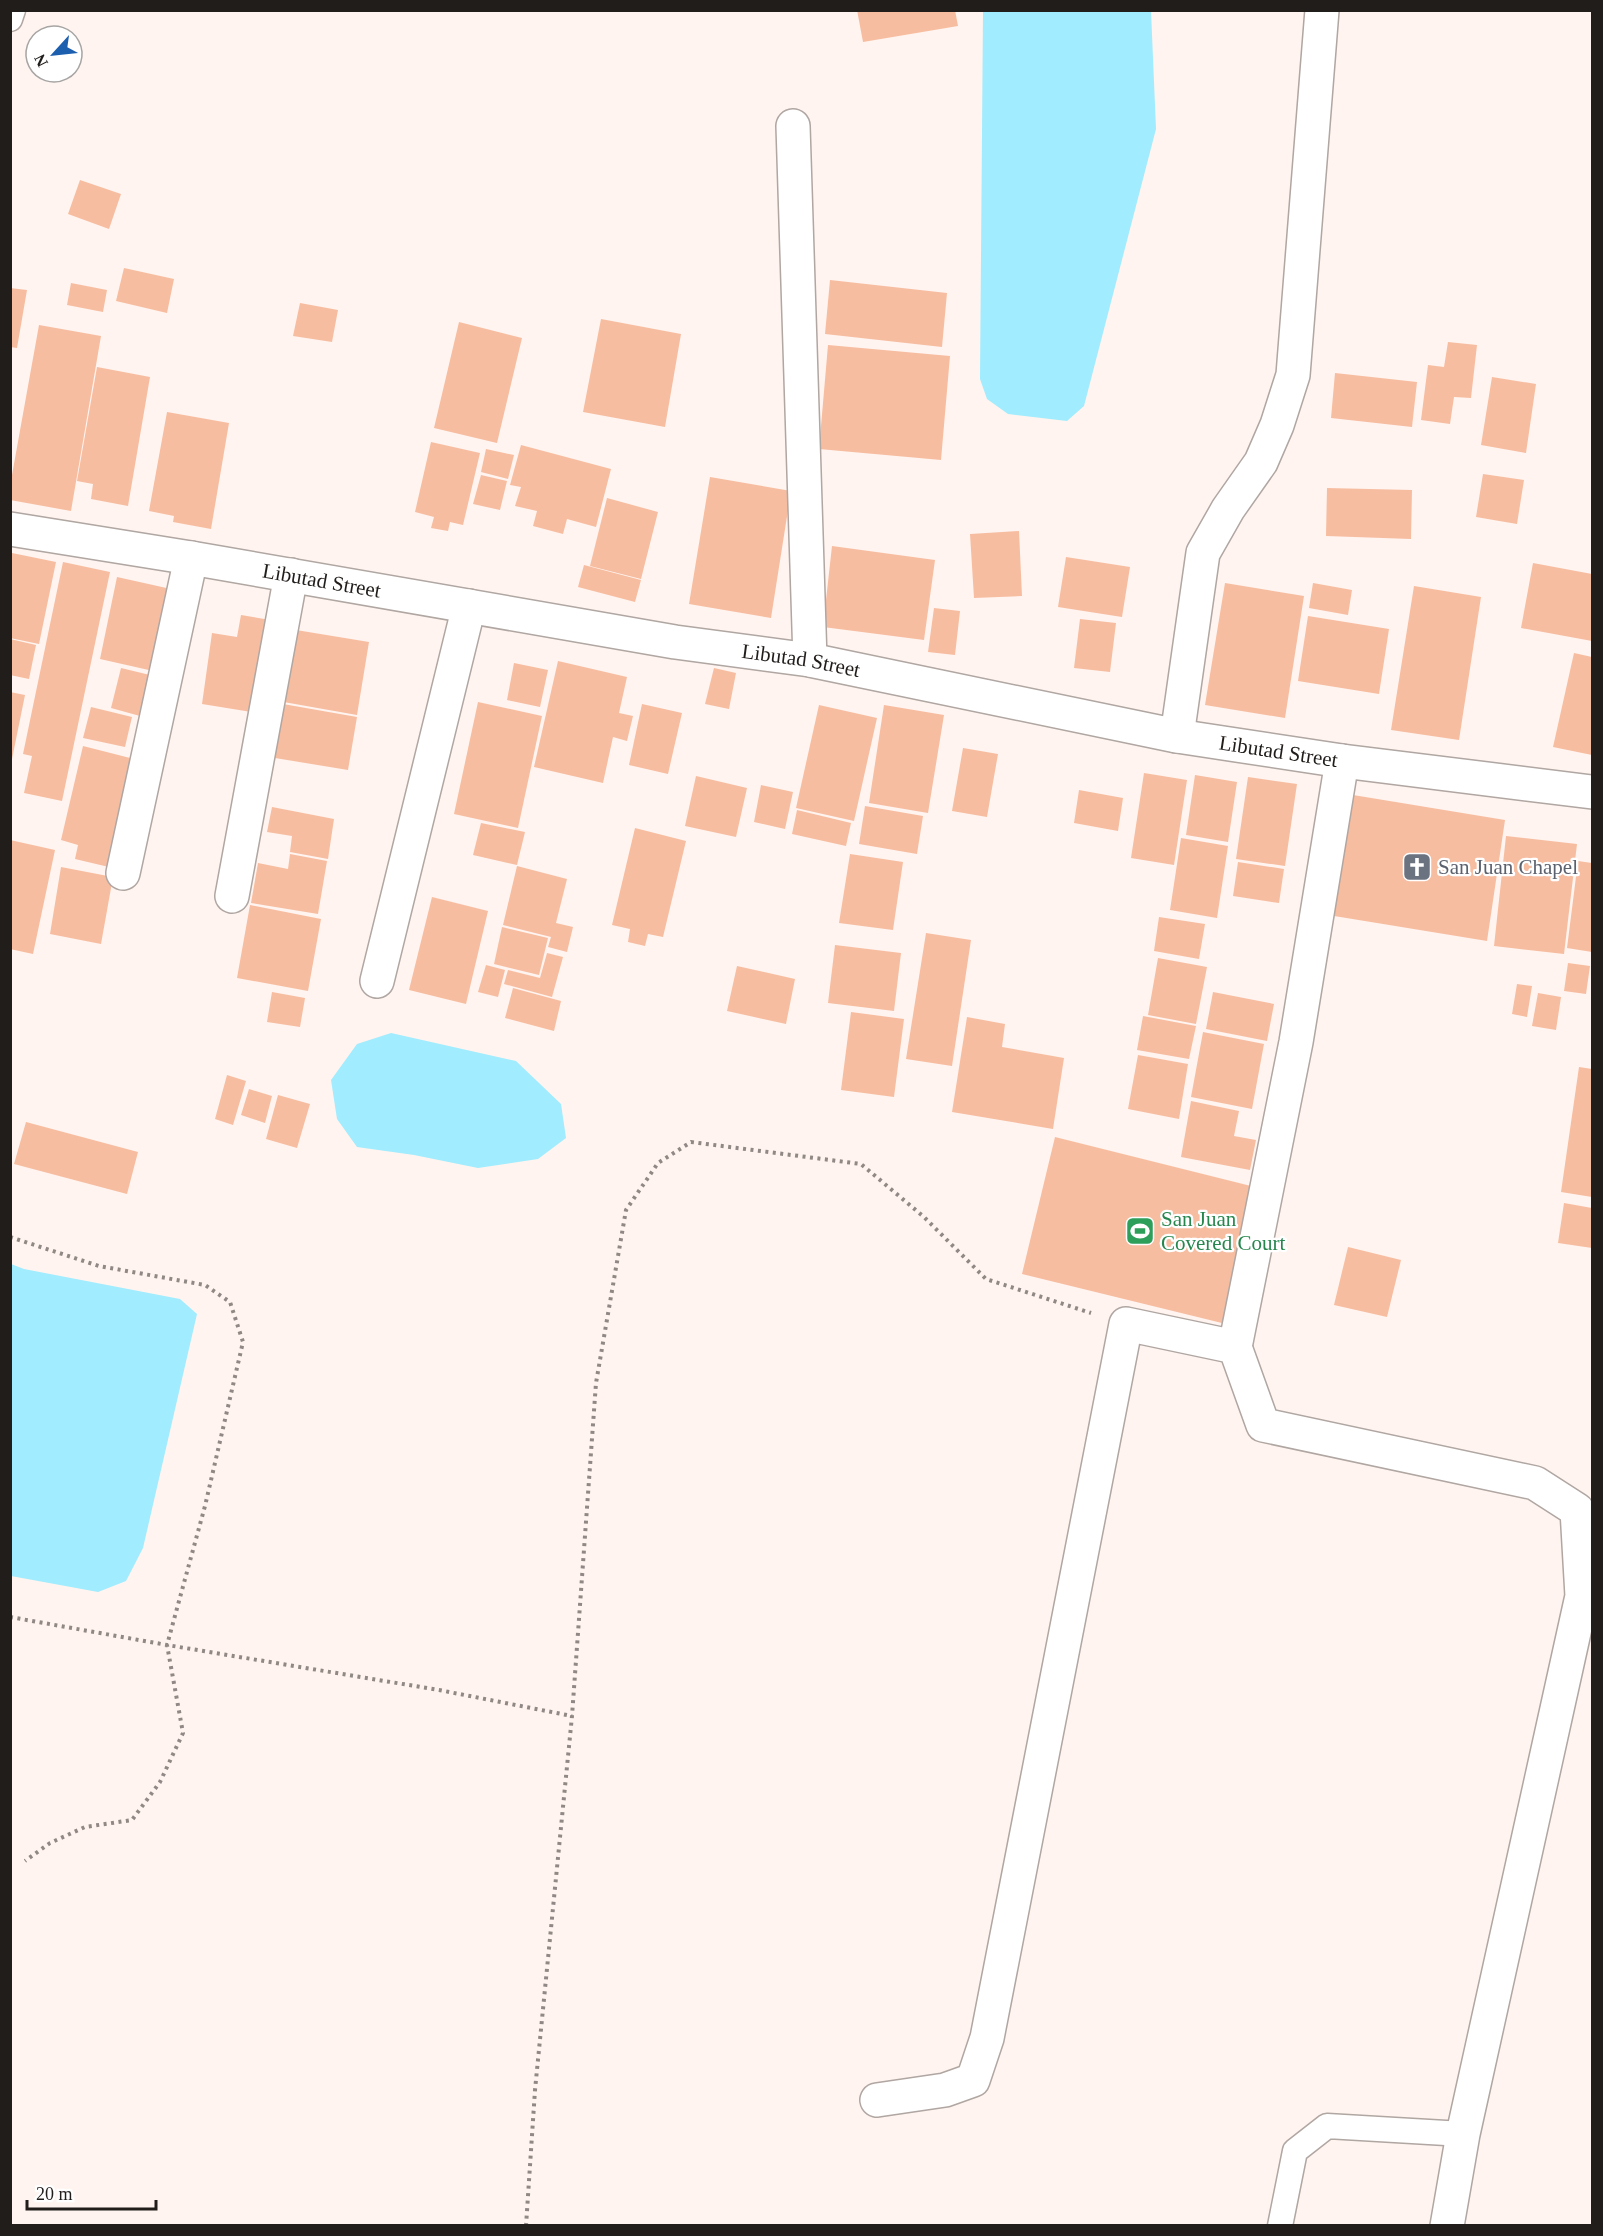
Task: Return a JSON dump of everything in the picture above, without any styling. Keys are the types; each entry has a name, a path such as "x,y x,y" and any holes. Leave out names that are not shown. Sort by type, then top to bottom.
{"street":[{"path":"1177,736 1203,553 1228,509 1261,462 1277,425 1293,375 1322,10"},
{"path":"793,126 810,660"},
{"name":"Libutad Street","path":"10,529 675,642 810,660 1177,736 1342,761 1593,792"},
{"path":"123,873 191,558"},
{"path":"232,897 291,576"},
{"path":"377,981 469,606"},
{"path":"1342,761 1296,1042 1235,1347 1263,1425 1535,1483 1577,1510 1582,1596 1463,2134 1447,2226"},
{"path":"877,2100 945,2090 973,2080 987,2038 1126,1324 1235,1347"}],"lane":[{"path":"10,19 13,10"},
{"path":"1280,2226 1294,2151 1327,2126 1463,2134"}],"path":[{"path":"526,2226 535,2090 572,1716 596,1383 626,1210 658,1163 691,1142 861,1164 924,1217 986,1279 1126,1324"},
{"path":"10,1237 99,1266 206,1285 230,1302 243,1342 205,1506 166,1645 183,1733 160,1782 132,1820 85,1827 50,1843 24,1861"},
{"path":"10,1617 404,1684 572,1716"}],"water":[{"path":"983,11 1151,11 1156,129 1084,406 1067,421 1008,414 987,399 980,379"},
{"path":"391,1033 516,1061 561,1104 566,1138 538,1159 478,1168 414,1155 357,1147 337,1119 331,1080 357,1044"},
{"path":"11,1264 24,1269 180,1299 197,1314 143,1548 126,1581 98,1592 11,1576"}],"building":[{"path":"857,10 955,10 958,26 863,42"},
{"path":"80,180 121,194 109,229 68,214"},
{"path":"124,268 174,279 167,313 116,301"},
{"path":"830,280 947,293 942,347 825,334"},
{"path":"71,283 107,290 103,312 67,305"},
{"path":"10,288 27,290 17,348 10,347"},
{"path":"300,303 338,310 332,342 293,336"},
{"path":"601,319 681,334 665,427 583,412"},
{"path":"459,322 522,338 497,443 434,428"},
{"path":"39,325 101,336 71,511 10,500 10,486"},
{"path":"1448,342 1477,345 1471,398 1454,397 1450,424 1421,420 1428,365 1444,367"},
{"path":"828,345 950,356 941,460 819,449"},
{"path":"97,367 150,377 128,506 91,499 93,484 77,481"},
{"path":"1335,373 1417,382 1412,427 1331,418"},
{"path":"1492,377 1536,384 1526,453 1481,445"},
{"path":"167,412 229,423 211,529 173,522 174,516 149,511"},
{"path":"431,442 480,453 463,525 450,522 448,531 431,528 434,517 415,512"},
{"path":"521,445 611,469 596,527 567,519 563,534 533,526 537,511 515,506 521,487 510,485"},
{"path":"486,449 514,455 508,479 481,472"},
{"path":"1483,474 1524,480 1517,524 1476,517"},
{"path":"481,475 507,481 500,510 473,504"},
{"path":"710,477 791,491 771,618 689,604"},
{"path":"1327,488 1412,490 1411,539 1326,536"},
{"path":"607,498 658,512 641,579 590,566"},
{"path":"1019,531 1022,596 974,598 970,534"},
{"path":"832,546 935,560 924,640 823,627"},
{"path":"12,553 56,562 39,644 10,638"},
{"path":"1066,557 1130,567 1122,617 1058,607"},
{"path":"63,562 110,572 62,801 24,793 32,756 23,754"},
{"path":"1533,563 1592,574 1592,641 1521,628"},
{"path":"584,565 641,580 635,602 578,587"},
{"path":"117,577 180,591 162,673 100,659"},
{"path":"1225,583 1304,596 1285,718 1205,705"},
{"path":"1313,583 1352,590 1348,615 1309,608"},
{"path":"1414,586 1481,597 1459,740 1391,730"},
{"path":"934,608 960,611 955,655 928,652"},
{"path":"241,615 276,621 263,714 202,704 212,633 237,637"},
{"path":"1308,616 1389,629 1379,694 1298,681"},
{"path":"1080,619 1116,623 1110,672 1074,668"},
{"path":"290,629 369,642 357,715 278,701"},
{"path":"10,639 36,645 29,679 10,675"},
{"path":"1574,653 1592,657 1592,755 1553,747"},
{"path":"558,661 627,677 619,713 633,716 627,741 613,737 603,783 534,767"},
{"path":"514,663 548,670 540,707 507,700"},
{"path":"121,668 150,675 140,716 111,708"},
{"path":"714,668 736,673 729,709 705,704"},
{"path":"10,692 25,695 12,759 10,759"},
{"path":"478,702 542,716 518,828 454,814"},
{"path":"283,704 357,717 348,770 275,758"},
{"path":"642,704 682,713 668,774 629,765"},
{"path":"819,705 877,718 854,821 796,808"},
{"path":"884,705 944,715 928,813 869,803"},
{"path":"91,707 132,717 125,747 83,738"},
{"path":"83,746 138,760 113,868 75,859 78,845 61,840"},
{"path":"963,748 998,754 987,817 952,811"},
{"path":"1144,773 1187,780 1174,865 1131,858"},
{"path":"1195,775 1237,782 1228,842 1186,835"},
{"path":"696,776 747,788 736,837 685,826"},
{"path":"1248,777 1297,784 1285,866 1236,859"},
{"path":"761,785 793,792 785,829 754,822"},
{"path":"1079,790 1123,798 1118,831 1074,823"},
{"name":"San Juan Chapel","path":"1347,794 1505,820 1487,941 1328,915"},
{"path":"865,806 923,816 917,854 859,844"},
{"path":"272,807 334,819 328,859 290,852 292,836 267,832"},
{"path":"797,810 851,823 846,846 792,834"},
{"path":"481,823 525,832 517,865 473,855"},
{"path":"635,828 686,841 663,937 648,934 645,946 628,942 630,929 612,925"},
{"path":"1506,836 1577,844 1564,954 1494,946"},
{"path":"1181,838 1228,846 1217,918 1170,910"},
{"path":"10,840 55,850 33,954 10,949"},
{"path":"290,854 327,861 318,914 251,903 258,863 288,869"},
{"path":"850,854 903,862 893,930 839,923"},
{"path":"1578,861 1592,863 1592,952 1567,948"},
{"path":"1238,862 1284,869 1279,903 1233,896"},
{"path":"517,866 567,879 556,923 573,927 567,952 548,947 551,937 503,925"},
{"path":"61,867 113,877 101,944 50,934"},
{"path":"432,897 488,911 466,1004 409,990"},
{"path":"250,905 321,919 308,991 237,978"},
{"path":"1159,917 1205,924 1199,959 1154,951"},
{"path":"502,927 548,938 539,975 494,964"},
{"path":"926,933 971,940 952,1066 906,1059"},
{"path":"835,945 901,953 894,1011 828,1003"},
{"path":"547,953 563,957 552,997 504,984 508,970 540,978"},
{"path":"1158,958 1207,967 1196,1024 1148,1015"},
{"path":"1568,963 1590,966 1586,994 1564,991"},
{"path":"486,965 505,970 498,997 478,992"},
{"path":"737,966 795,979 786,1024 727,1011"},
{"path":"1517,984 1532,986 1527,1017 1512,1014"},
{"path":"513,988 561,1001 554,1031 505,1018"},
{"path":"272,992 305,998 300,1027 267,1022"},
{"path":"1213,992 1274,1004 1267,1041 1206,1029"},
{"path":"1538,993 1561,997 1556,1030 1532,1026"},
{"path":"851,1012 904,1019 894,1097 841,1090"},
{"path":"1143,1016 1196,1026 1189,1059 1137,1050"},
{"path":"967,1017 1005,1024 1002,1047 1064,1058 1053,1129 952,1112"},
{"path":"1203,1032 1264,1044 1252,1109 1191,1097"},
{"path":"1138,1055 1188,1064 1179,1119 1128,1109"},
{"path":"1579,1067 1592,1069 1592,1197 1561,1192"},
{"path":"227,1075 246,1081 233,1125 215,1119"},
{"path":"249,1089 272,1096 265,1123 241,1115"},
{"path":"278,1095 310,1104 297,1148 266,1139"},
{"path":"1191,1101 1239,1111 1234,1136 1256,1140 1250,1170 1181,1157"},
{"path":"26,1122 138,1152 127,1194 14,1164"},
{"name":"San Juan Covered Court","path":"1055,1137 1259,1188 1226,1324 1022,1274"},
{"path":"1564,1203 1592,1208 1592,1248 1558,1243"},
{"path":"1348,1247 1401,1260 1387,1317 1334,1305"}],"place":[{"name":"San Juan Chapel","path":"1417,867"},
{"name":"San Juan Covered Court","path":"1140,1231"}]}
